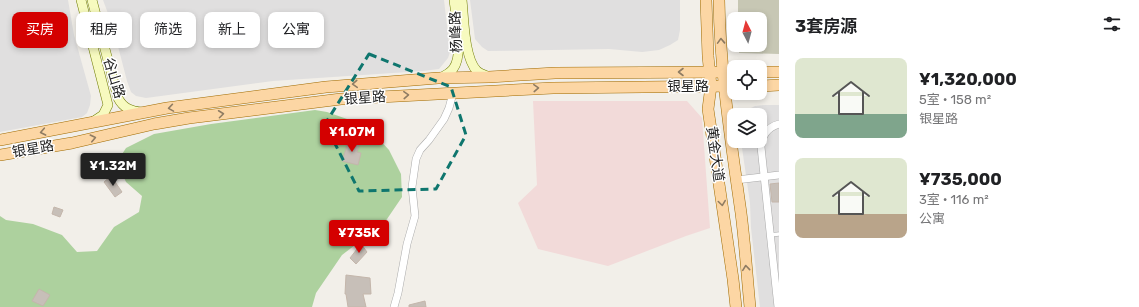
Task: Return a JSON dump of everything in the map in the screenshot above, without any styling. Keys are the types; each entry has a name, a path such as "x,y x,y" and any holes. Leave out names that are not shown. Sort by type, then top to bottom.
{"main road":[{"name":"谷山路","path":"82,0 108,105 103,115 99,119 88,124"},
{"name":"谷山路","path":"92,0 118,98 121,103 129,109 140,112 149,112"},
{"name":"杨峰路","path":"438,78 444,76 453,69 458,57 459,41 454,0"},
{"name":"杨峰路","path":"462,0 468,50 471,60 478,72 489,77"},
{"name":"黄金大道","path":"706,0 711,86 708,109 736,307"},
{"name":"黄金大道","path":"719,0 722,56 727,67"},
{"name":"银星路","path":"0,140 226,99 326,86 438,78 585,72 727,72"},
{"path":"767,72 779,72"},
{"path":"767,86 779,85"},
{"name":"银星路","path":"0,155 72,143 154,124 190,118 334,100 560,87 727,86"},
{"name":"黄金大道","path":"727,100 726,107 741,215 750,307"}],"street":[{"path":"394,307 407,244 415,216 412,187 416,158 420,150 444,119 453,93"},
{"path":"778,307 777,281 770,235 761,147 762,140 766,132 771,127 779,124"},
{"path":"736,180 779,175"}],"lane":[{"path":"770,235 779,234"}],"highlighted area":[{"path":"369,54 451,87 466,135 436,189 359,191 325,124"}],"shaded area":[{"path":"0,0 68,0 76,48 78,48 91,96 87,113 82,117 0,132"},
{"path":"103,0 444,0 450,52 448,58 439,69 273,81 146,98 136,96 131,92 118,48 132,48 132,12 107,12"},
{"path":"470,0 680,0 680,30 678,40 670,45 659,50 642,52 609,49 488,51 475,39"},
{"path":"738,0 779,0 779,54 739,53 767,52 767,12 738,12"},
{"path":"533,101 687,101 702,118 710,228 608,266 538,249 518,203 537,185"},
{"path":"779,105 779,307 760,307 751,228 750,203 742,148 767,148 767,108 751,108 755,106"}],"green space":[{"path":"315,110 327,112 367,126 389,150 401,174 402,197 385,222 342,255 316,293 312,307 0,307 0,216 6,220 33,224 62,235 77,252 97,251 114,227 139,212 142,196 126,182 117,162 126,148 154,134 211,124"}],"building":[{"path":"348,139 360,142 357,152 361,153 358,165 342,161"},
{"path":"111,176 122,192 115,197 104,182"},
{"path":"779,183 779,202 772,202 770,184"},
{"path":"54,207 63,210 60,217 52,214"},
{"path":"361,244 367,252 356,264 350,258"},
{"path":"346,275 370,278 371,294 363,294 366,307 348,307 345,294"},
{"path":"39,289 50,295 43,306 32,301"},
{"path":"425,301 426,307 409,307 409,305"}]}
